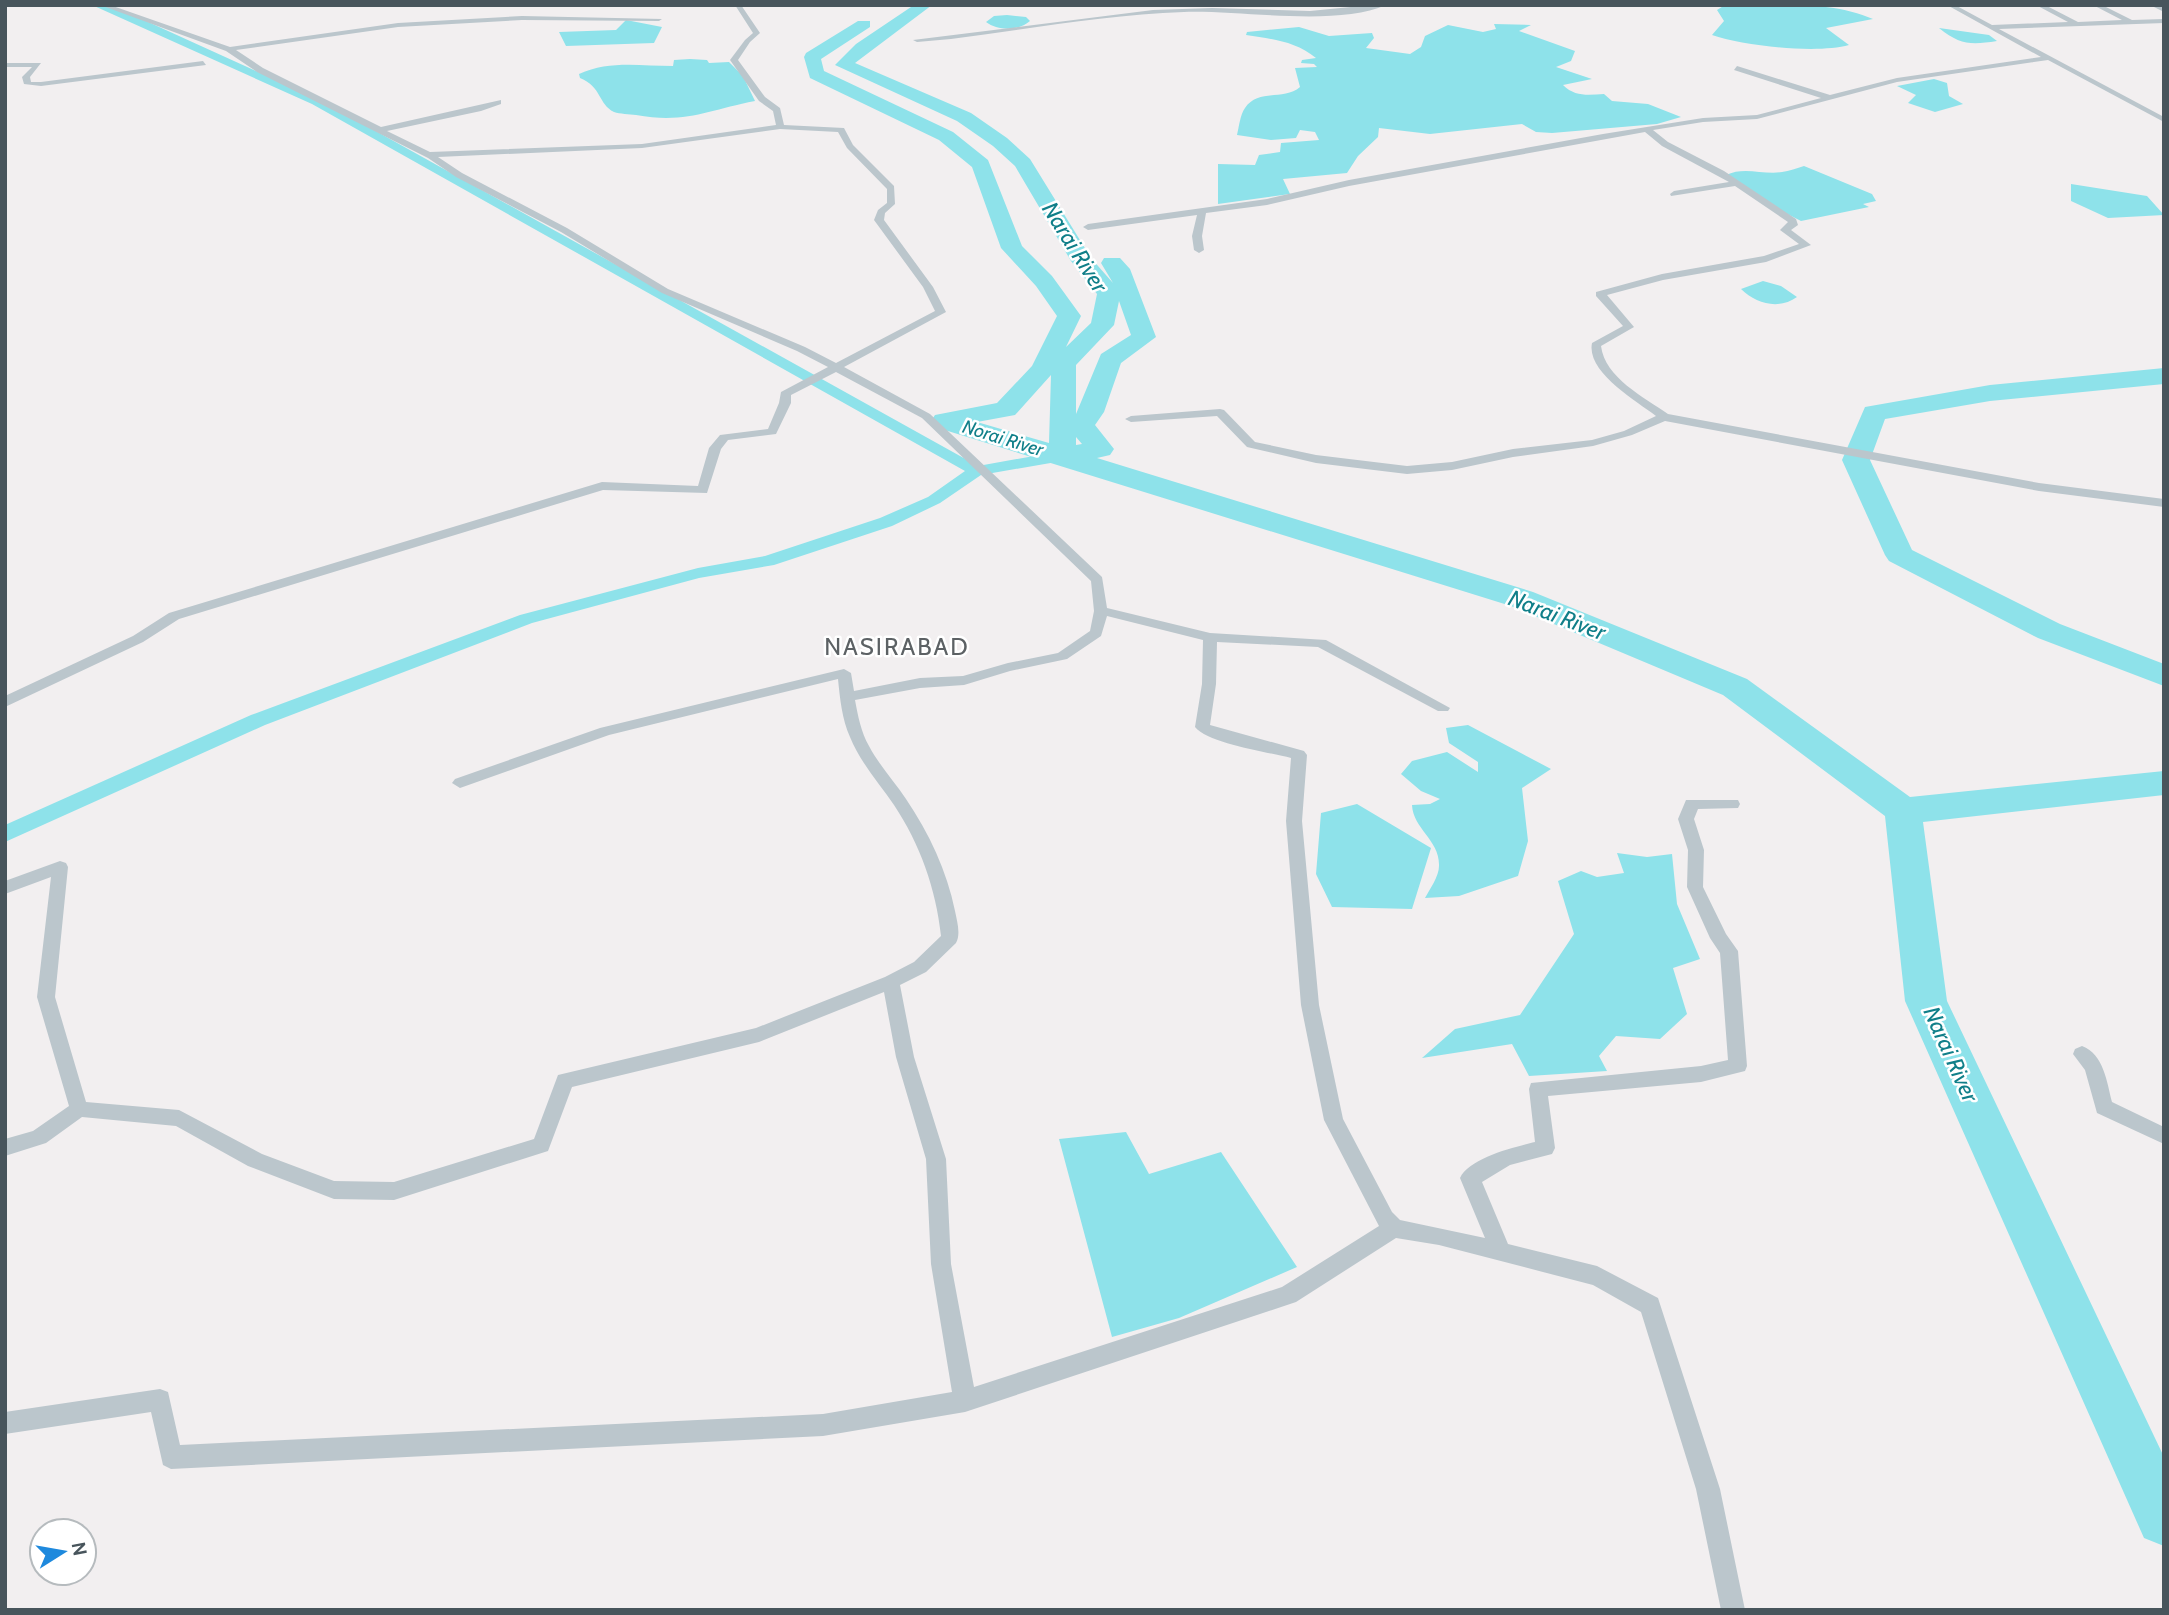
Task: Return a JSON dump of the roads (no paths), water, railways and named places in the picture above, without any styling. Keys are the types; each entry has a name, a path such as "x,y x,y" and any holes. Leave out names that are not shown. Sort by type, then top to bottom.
{"street":[{"path":"103,5 229,49 260,70 430,155 459,175 564,230 665,291 839,368 926,416 1097,580 1101,611 1096,633 1062,656 1007,667 964,680 920,683 848,698"},
{"path":"738,5 757,33 747,41 734,60 762,99 777,110 780,127"},
{"path":"917,40 1149,12 1188,10 1295,14 1347,12 1383,5"},
{"path":"1950,5 2164,120"},
{"path":"2039,5 2077,24"},
{"path":"2096,5 2131,22"},
{"path":"2154,5 2164,10"},
{"path":"229,49 373,27 522,18 659,19"},
{"path":"1989,27 2164,20"},
{"path":"1088,227 1267,202 1508,152 1646,129 1703,120 1757,117 1897,80 2050,58"},
{"path":"5,65 38,65 26,77 28,83 41,84 203,63"},
{"path":"1737,68 1827,97"},
{"path":"380,130 481,109 498,102"},
{"path":"5,702 138,639 174,615 507,513 602,486 703,490 715,448 724,437 772,432 785,403 785,394 796,386 839,368 941,312 936,299 894,246 879,220 881,212 891,204 891,188 849,146 841,130 780,127 642,146 430,155"},
{"path":"1646,129 1665,144 1793,221 1793,225 1785,230 1806,245 1766,259 1662,277 1600,294 1629,327 1596,345 1595,353 1602,367 1664,417 2039,487 2164,503"},
{"path":"1674,194 1735,184"},
{"path":"1199,250 1197,236 1202,211"},
{"path":"1131,419 1220,412 1240,437 1259,447 1365,466 1406,470 1452,466 1513,453 1592,443 1628,433 1664,417"},
{"path":"1101,611 1210,637 1321,643 1443,708"},
{"path":"1210,637 1209,684 1202,727 1218,734 1299,755 1294,821 1310,1005 1334,1120 1394,1228"},
{"path":"5,1148 39,1137 79,1109 179,1118 255,1160 334,1190 394,1191 541,1145 565,1081 759,1035 891,982 920,967 950,938 948,906 933,865 902,805 880,776 853,728 844,673 605,731 460,783"},
{"path":"1501,1252 1471,1178 1505,1158 1545,1149 1538,1089 1701,1074 1738,1066 1729,951 1719,939 1695,887 1696,850 1686,820 1692,804 1732,804"},
{"path":"5,888 60,867 46,998 79,1109"},
{"path":"891,982 905,1057 936,1159 942,1264 965,1401"},
{"path":"2082,1054 2093,1068 2104,1107 2164,1136"},
{"path":"5,1423 160,1399 171,1457 823,1424 965,1401 1019,1380 1288,1295 1394,1228 1597,1276 1650,1305 1707,1489 1733,1610"}],"water":[{"path":"1725,5 1820,6 1873,19 1826,28 1849,45 1819,49 1780,48 1712,35 1724,21 1717,10"},
{"path":"994,16 1026,17 1030,21 1020,27 1008,29 986,22"},
{"path":"626,20 662,27 654,43 566,46 559,32 616,30"},
{"path":"1494,24 1531,25 1519,31 1575,51 1571,61 1556,67 1592,79 1563,85 1572,92 1604,94 1612,101 1648,104 1681,117 1657,124 1552,133 1536,132 1522,124 1430,134 1379,128 1378,137 1358,156 1347,173 1283,179 1290,194 1218,204 1218,164 1255,165 1259,155 1280,152 1281,143 1319,140 1315,132 1300,130 1296,138 1271,140 1237,135 1242,114 1250,102 1264,96 1294,91 1300,87 1295,68 1317,67 1314,64 1301,63 1302,60 1316,58 1300,48 1246,35 1247,32 1299,27 1329,36 1372,33 1374,38 1366,48 1410,54 1421,47 1425,36 1448,25 1483,32 1496,29"},
{"path":"1939,28 1989,35 1997,41 1960,41"},
{"path":"674,60 707,60 709,63 729,62 743,76 755,101 683,117 619,113 609,109 579,74 613,65 673,66"},
{"path":"1934,79 1947,83 1949,96 1963,104 1935,112 1908,103 1916,95 1897,86"},
{"path":"1804,166 1872,194 1876,201 1863,204 1869,207 1801,221 1758,199 1726,175 1740,171 1775,173"},
{"path":"2071,184 2147,196 2164,215 2108,218 2071,201"},
{"path":"1763,281 1781,286 1797,297 1783,303 1768,304 1741,289"},
{"path":"1468,725 1551,769 1522,788 1528,841 1518,876 1459,896 1425,898 1438,874 1438,857 1413,813 1412,805 1430,804 1440,799 1421,791 1401,774 1412,761 1447,752 1478,772 1478,762 1449,743 1446,728"},
{"path":"1357,804 1431,848 1412,909 1332,907 1316,874 1321,813"},
{"path":"1617,853 1647,857 1672,854 1677,904 1700,959 1673,968 1687,1014 1660,1039 1616,1036 1599,1056 1607,1071 1529,1076 1512,1044 1422,1058 1455,1029 1520,1015 1574,934 1558,881 1581,871 1597,877 1624,873"},
{"path":"1126,1132 1149,1174 1221,1152 1297,1267 1179,1318 1112,1337 1059,1139"}],"waterway":[{"path":"96,5 143,23 316,102 976,471"},
{"name":"Narai River","path":"924,5 862,47 844,65 964,117 1000,142 1023,163 1082,261 1109,293 1102,325 1064,363 1062,456"},
{"name":"Norai River","path":"864,24 812,57 816,74 946,136 981,164 1012,248 1044,281 1069,316 1043,369 1006,409 944,421 1062,456"},
{"name":"Norai River","path":"1062,456 1100,449 1081,426 1091,412 1110,359 1144,337 1119,269 1112,263"},
{"path":"2164,376 1990,393 1874,413 1856,460 1900,555 2049,631 2164,676"},
{"path":"976,471 1062,456"},
{"name":"Narai River","path":"1062,456 1522,599 1735,687 1903,811"},
{"path":"5,834 258,720 526,619 698,573 768,561 886,522 934,500 976,471"},
{"path":"1903,811 2164,783"},
{"name":"Narai River","path":"1903,811 1926,1001 2164,1518"}],"district":[{"name":"NASIRABAD","path":"897,646"}]}
